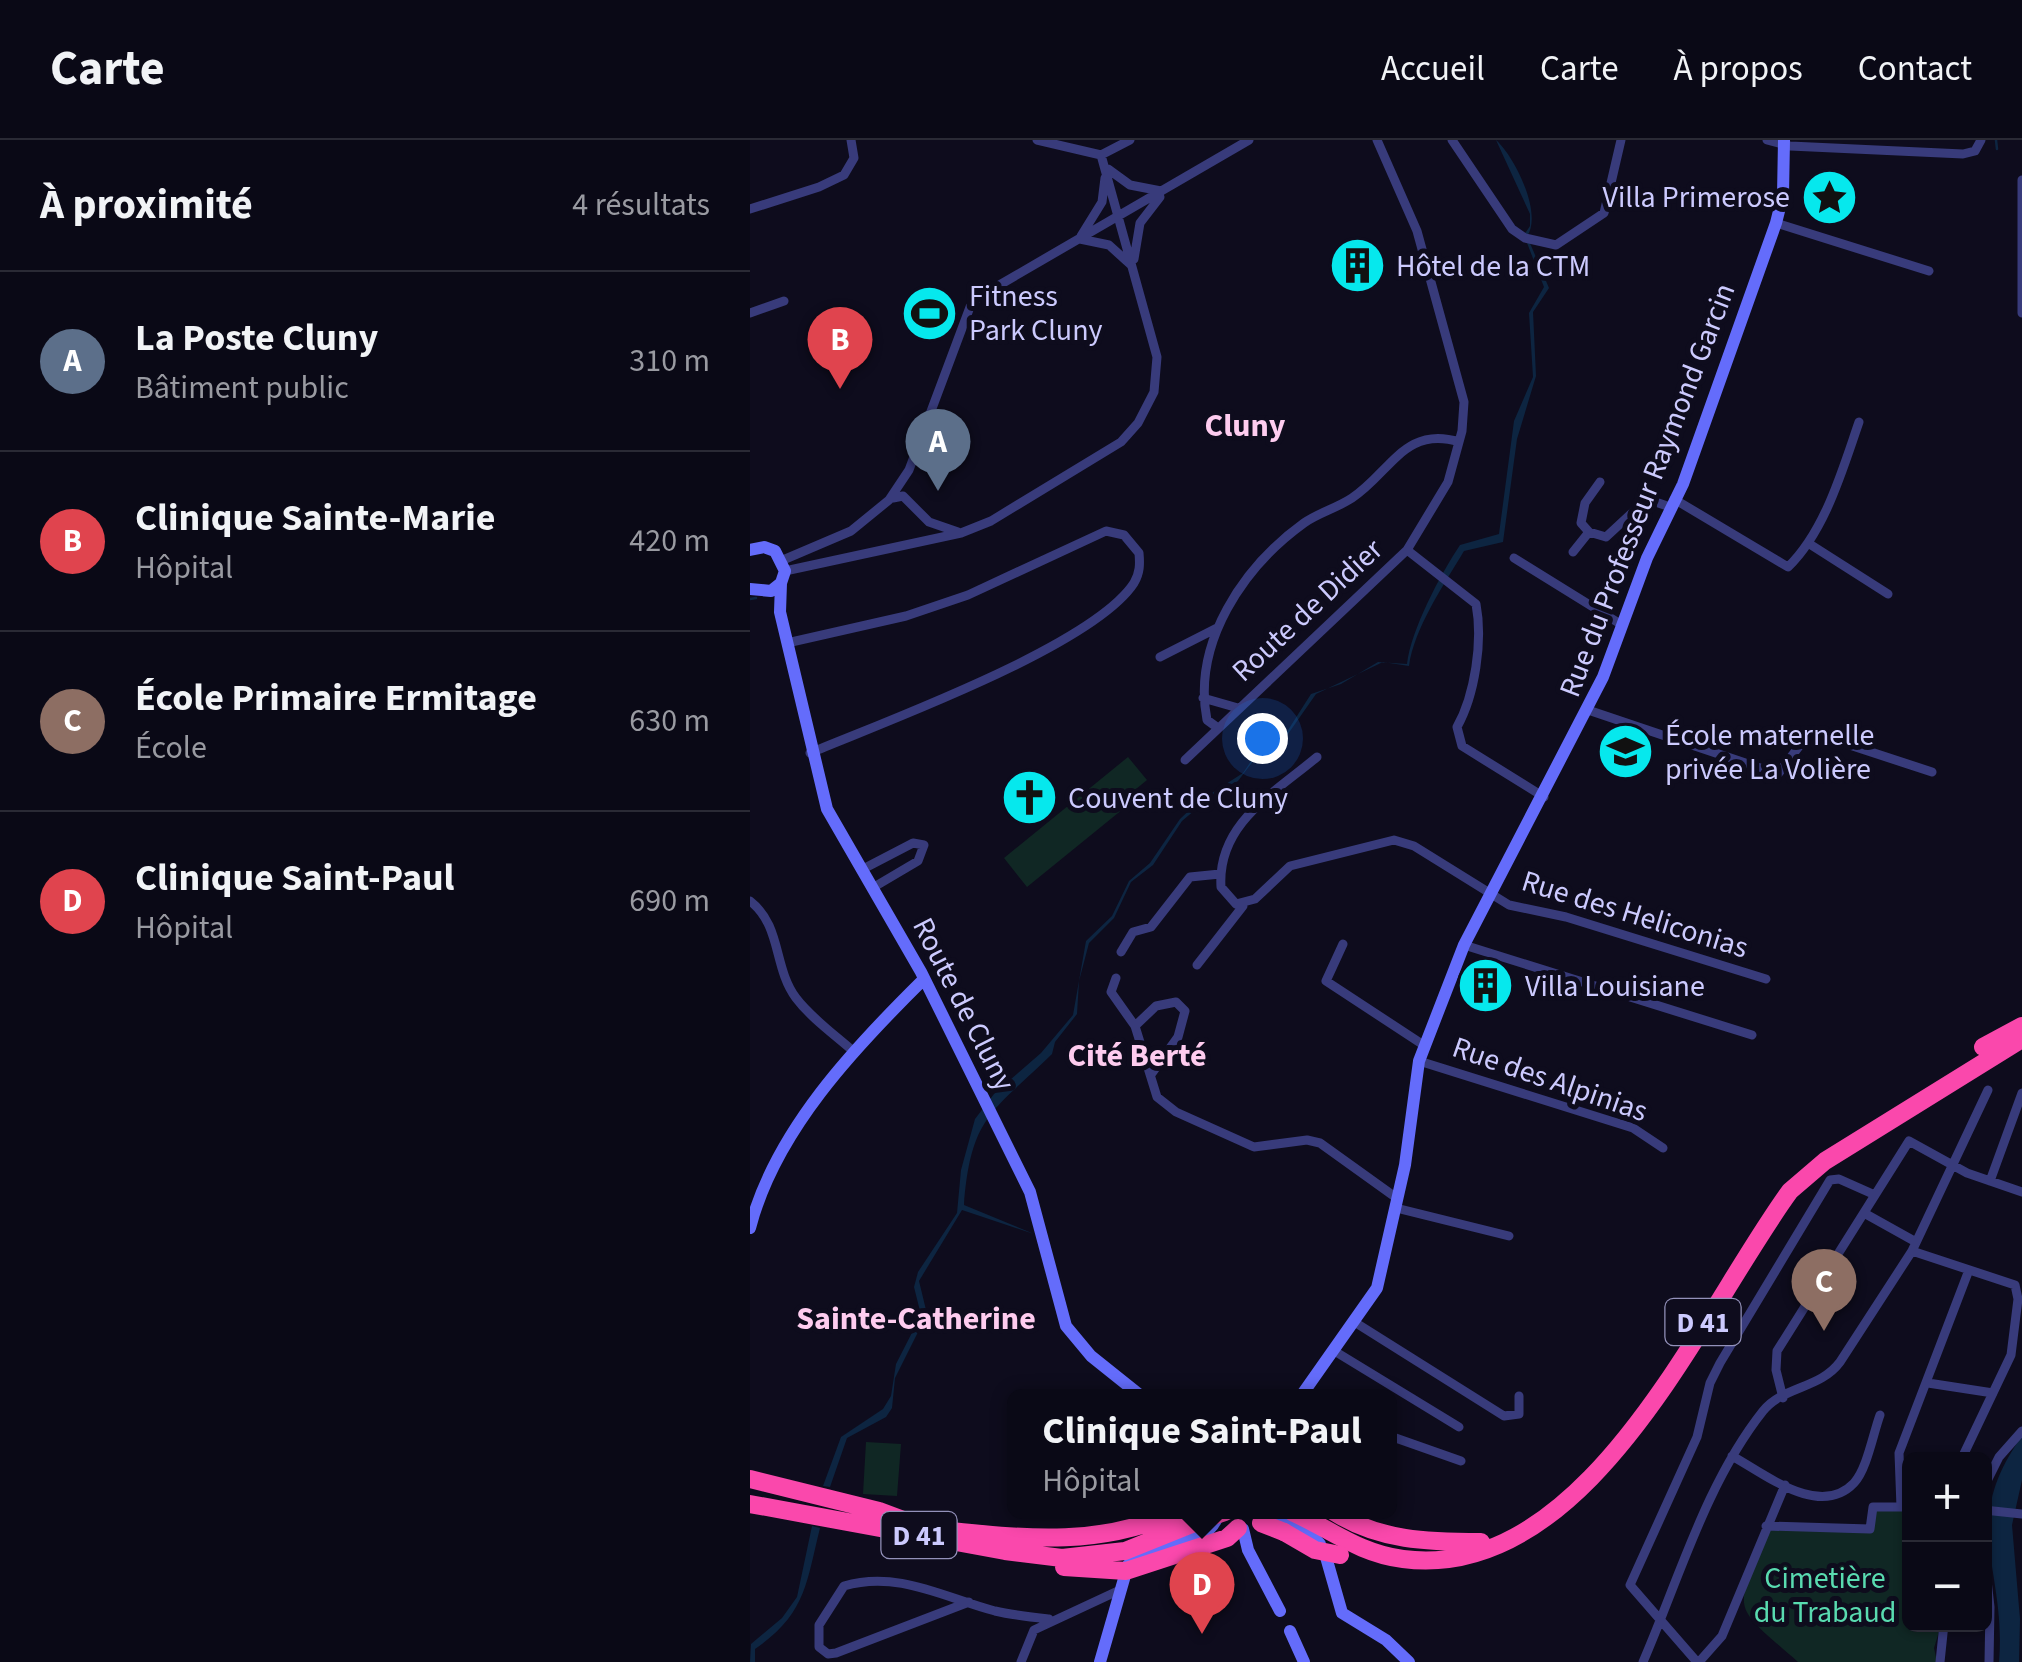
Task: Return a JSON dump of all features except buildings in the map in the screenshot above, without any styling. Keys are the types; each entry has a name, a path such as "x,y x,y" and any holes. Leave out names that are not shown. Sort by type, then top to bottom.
{"highway":[{"name":"D 41","path":"1305,1519 1359,1548 1404,1559 1463,1557 1533,1528 1592,1479 1635,1425 1790,1191 1825,1161 2018,1031"},
{"path":"750,1480 879,1511 990,1555 1101,1571 1125,1582 1147,1565 1225,1538 1234,1519"},
{"name":"D 41","path":"750,1493 1033,1556 1076,1558 1232,1519"},
{"name":"D 41","path":"750,1504 930,1532"},
{"path":"750,1515 930,1532 1060,1539 1138,1527 1158,1519"},
{"path":"1238,1519 1284,1532 1315,1550 1432,1567 1455,1564 1490,1544"},
{"name":"D 41","path":"1326,1519 1350,1532 1393,1546 1430,1550 1490,1544"},
{"path":"1347,1519 1404,1539 1490,1544"}],"street":[{"path":"750,209 844,175 854,158 851,140"},
{"path":"1037,140 1103,161 1130,185 1164,191"},
{"path":"1103,161 1130,140"},
{"path":"780,612 754,591 826,540 851,531 889,500 909,470 970,307 987,291 1249,140"},
{"name":"Route de Didier","path":"1184,760 1407,550 1448,482 1464,402 1417,231 1376,140"},
{"path":"1452,140 1512,229 1525,238 1556,245 1604,213 1621,140"},
{"path":"1767,140 1963,154 1974,151 1981,140"},
{"name":"Rue du Professeur Raymond Garcin","path":"1308,1389 1343,1357 1384,1269 1419,1061 1464,945 1588,710 1672,503 1776,223 1784,142"},
{"path":"783,571 961,533 1049,489 1121,442 1138,423 1154,392 1157,356 1103,161"},
{"path":"1079,238 1102,202 1103,161"},
{"path":"2022,180 2022,313"},
{"path":"1133,267 1140,223 1164,191"},
{"path":"1776,223 1929,270"},
{"path":"1079,238 1109,245 1133,267"},
{"path":"750,312 784,301"},
{"path":"1600,482 1582,512 1581,523 1590,532 1606,537 1647,499 1672,503 1788,567 1808,543 1839,479 1859,422"},
{"path":"1218,728 1208,720 1203,698 1217,628 1264,558 1306,522 1354,498 1401,450 1422,439 1442,436 1459,442"},
{"path":"909,470 914,504"},
{"path":"889,500 903,496 928,522 961,533"},
{"path":"925,542 928,522"},
{"path":"787,643 906,616 968,595 1106,531 1124,535 1139,554 1140,567 1134,582 1118,600 1060,640 975,683 810,753"},
{"path":"1573,552 1590,532"},
{"path":"826,540 820,554 832,561"},
{"path":"1808,543 1888,594"},
{"path":"750,550 770,549 783,571"},
{"path":"1407,550 1453,582 1476,604 1478,620 1468,708 1457,737 1462,746 1544,796"},
{"path":"1514,558 1622,625"},
{"name":"Route de Cluny","path":"783,571 780,612 810,753 827,810 924,979 1030,1192 1066,1326 1091,1356 1132,1389"},
{"path":"1160,657 1217,628"},
{"path":"1203,698 1238,708"},
{"path":"1588,710 1778,774 1810,732 1932,772"},
{"path":"1242,906 1223,892 1220,874 1224,846 1240,822 1317,756"},
{"name":"Rue des Heliconias","path":"1197,965 1242,906 1256,900 1290,866 1394,840 1414,846 1492,895 1532,912 1566,917 1766,979"},
{"path":"863,869 913,842 924,845 918,861 874,886"},
{"path":"1121,952 1133,932 1151,927 1190,877 1220,874"},
{"path":"750,902 770,922 796,999 854,1052"},
{"path":"1343,944 1326,981 1426,1046"},
{"path":"1464,945 1752,1035"},
{"path":"1116,978 1111,992 1136,1026 1157,1096 1176,1112 1254,1147 1306,1140 1320,1142 1397,1204 1510,1236"},
{"path":"751,1220 816,1096 924,979"},
{"path":"1136,1026 1162,1002 1176,1002 1185,1011 1178,1037 1152,1073"},
{"name":"Rue des Alpinias","path":"1419,1061 1633,1128 1663,1148"},
{"path":"1643,1662 1732,1456 1766,1406 1829,1377 1914,1247 1988,1090"},
{"path":"1990,1181 2022,1093"},
{"path":"1782,1398 1776,1370 1778,1351 1909,1140 1954,1167 2022,1192"},
{"path":"1786,1485 1722,1636 1698,1662 1630,1590 1697,1437 1715,1373 1830,1180 1839,1179 1876,1195"},
{"path":"1864,1213 1914,1247 2016,1286"},
{"path":"1902,1493 1896,1466 1969,1270"},
{"path":"1965,1452 2011,1354 2016,1286 2022,1274"},
{"path":"1356,1323 1504,1416 1519,1414 1519,1396"},
{"path":"2011,1354 2022,1348"},
{"path":"1343,1357 1396,1389"},
{"path":"1928,1383 1993,1393"},
{"path":"1397,1390 1459,1427"},
{"path":"1732,1456 1814,1498 1830,1496 1856,1482 1880,1416"},
{"path":"1992,1471 2022,1431"},
{"path":"1397,1438 1461,1461"},
{"path":"1766,1526 1870,1529 1873,1507 1902,1507"},
{"path":"1992,1511 2018,1514"},
{"path":"1100,1662 1125,1582 1139,1557 1233,1519"},
{"path":"1235,1519 1280,1612"},
{"path":"1241,1519 1307,1530 1329,1552 1342,1613 1386,1640 1410,1662"},
{"path":"969,1602 836,1653 828,1654 819,1647 820,1625 844,1586 896,1582 1049,1619"},
{"path":"1021,1662 1034,1630 1125,1582"},
{"path":"1290,1631 1304,1662"},
{"path":"1940,1662 1943,1632"},
{"path":"1989,1662 1990,1632"}],"green space":[{"path":"1128,757 1147,780 1119,803 1123,809 1027,887 1004,858"},
{"path":"866,1442 901,1444 897,1496 863,1494"},
{"name":"Cimetière du Trabaud","path":"1875,1510 1902,1511 1902,1632 1939,1632 1934,1648 1937,1662 1798,1662 1759,1627 1744,1604 1750,1577 1770,1529 1872,1531"}],"water":[{"path":"1496,140 1525,186 1532,214 1531,226 1527,236 1549,288 1533,312 1536,376 1517,439 1503,542 1464,551 1423,623 1409,666 1387,663 1407,664 1428,603 1460,545 1499,534 1514,421 1533,377 1529,313 1544,287 1524,235 1530,226 1530,214"},
{"path":"1328,688 1316,694 1281,744 1260,752 1238,781 1215,793 1182,821 1153,865 1131,882 1114,918 1089,943 1079,981 1077,1014 1055,1042 1052,1054 989,1118 979,1133 967,1175 964,1205 1034,1234 962,1210 919,1281 927,1314 895,1378 892,1408 886,1417 847,1438 830,1487 823,1486 841,1437 883,1409 891,1396 896,1364 921,1315 914,1287 918,1272 957,1213 961,1170 975,1119 994,1094 1041,1053 1073,1015 1086,941 1112,916 1129,881 1150,863 1180,819 1198,802 1243,773 1260,748 1273,746 1283,738 1311,694"},
{"path":"2022,1436 2022,1480 2012,1525 2020,1619 2019,1662 1999,1662 1992,1502 2003,1467"},
{"path":"812,1526 820,1528 801,1596 785,1623 755,1649 755,1662 750,1662 751,1644 782,1618 797,1597"}],"waterway":[{"path":"1996,140 1997,149"},
{"path":"750,599 756,598"}],"place":[{"name":"Villa Primerose","path":"1829,197"},
{"name":"Hôtel de la CTM","path":"1357,266"},
{"name":"Fitness Park Cluny","path":"930,313"},
{"name":"Clinique Sainte-Marie","path":"840,389"},
{"name":"La Poste Cluny","path":"938,491"},
{"name":"École maternelle privée La Volière","path":"1626,752"},
{"name":"Couvent de Cluny","path":"1029,798"},
{"name":"Villa Louisiane","path":"1486,986"},
{"name":"École Primaire Ermitage","path":"1824,1331"},
{"name":"Clinique Saint-Paul","path":"1202,1634"}],"district":[{"name":"Cluny","path":"1245,425"},
{"name":"Cité Berté","path":"1137,1055"},
{"name":"Sainte-Catherine","path":"916,1318"}]}
